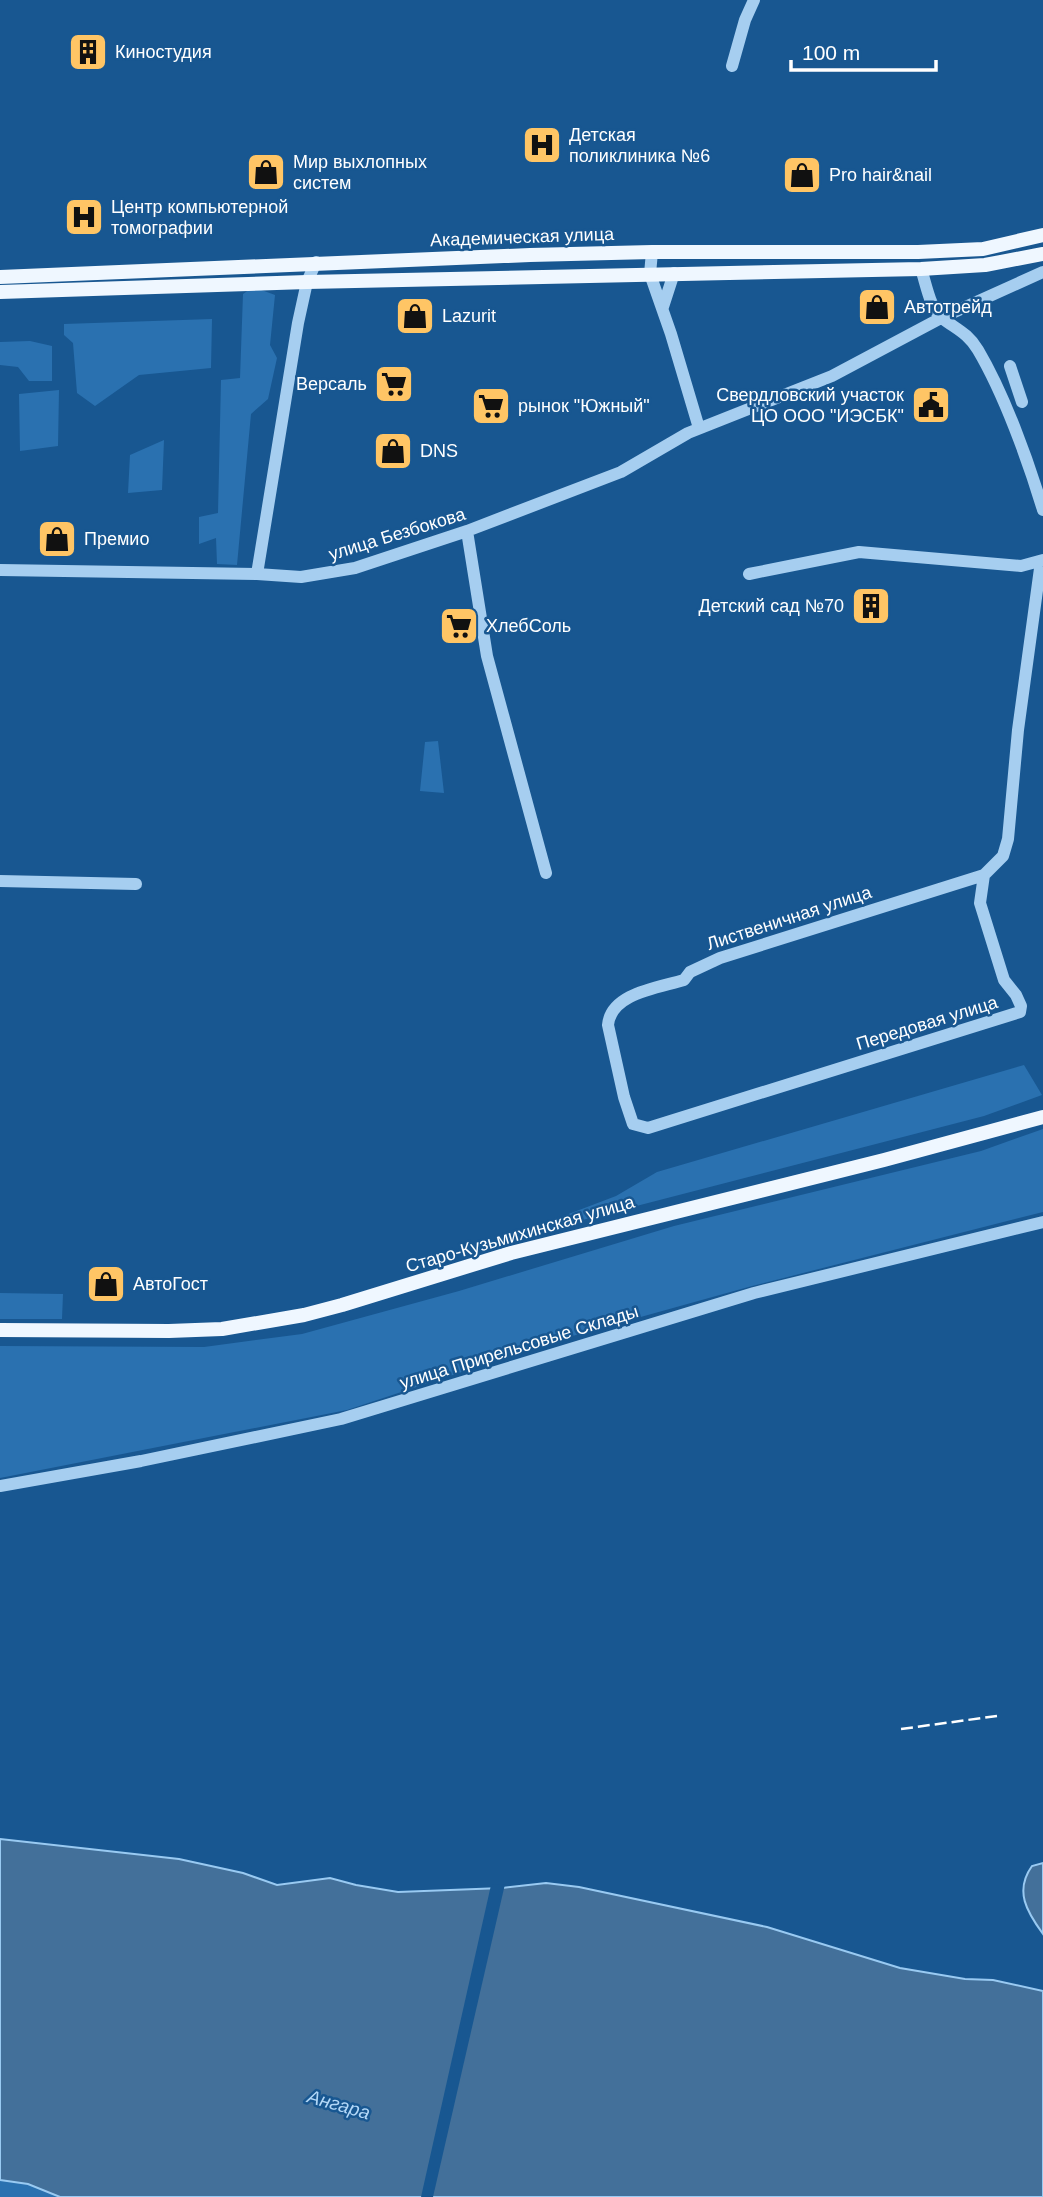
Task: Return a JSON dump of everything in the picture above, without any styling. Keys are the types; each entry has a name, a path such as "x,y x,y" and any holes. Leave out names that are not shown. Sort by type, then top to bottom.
{"main road":[{"name":"Академическая улица","path":"0,276 210,269 316,262 652,252 918,252 983,249 1043,235"},
{"path":"607,275 611,254"},
{"path":"0,292 307,282 921,269 995,263 1043,254"},
{"name":"Старо-Кузьмихинская улица","path":"0,1330 222,1329 304,1315 342,1306 511,1253 897,1157 1043,1117"}],"street":[{"path":"732,66 754,0"},
{"path":"652,252 650,274 663,307 699,428"},
{"path":"257,574 294,345 307,282 316,262"},
{"path":"921,269 936,311 941,318 965,333 977,348 1010,419 1043,510"},
{"name":"улица Безбокова","path":"0,570 301,577 355,568 467,531 621,472 699,428 832,376 941,318 1043,272"},
{"path":"663,307 674,273"},
{"path":"1010,366 1022,402"},
{"path":"467,531 486,656 545,873"},
{"path":"749,574 859,552 1021,566 1042,561 1018,730 1009,839 1003,856 984,875"},
{"path":"260,553 279,569 301,577"},
{"name":"Лиственичная улица","path":"633,1124 624,1097 608,1025 613,1007 625,999 684,981 690,972 720,957 984,875"},
{"name":"Передовая улица","path":"633,1124 648,1128 1020,1013 1021,1006 1016,995 1004,980 981,903 984,875"},
{"path":"0,881 136,884"},
{"name":"улица Прирельсовые Склады","path":"0,1486 141,1461 341,1419 754,1293 1043,1222"}],"shaded area":[{"path":"253,287 275,295 270,345 277,358 268,399 251,414 237,565 217,564 216,538 199,544 199,517 218,513 221,380 240,378 243,294"},
{"path":"212,319 211,368 139,375 95,406 77,393 73,343 64,335 64,324"},
{"path":"30,341 52,346 52,381 29,381 18,367 0,365 0,342"},
{"path":"59,390 58,446 20,451 19,394"},
{"path":"164,440 162,490 128,493 130,455"},
{"path":"438,741 444,793 420,791 425,742"},
{"path":"1024,1065 1042,1095 984,1116 532,1233 545,1223 616,1196 657,1172"},
{"path":"1043,1129 1043,1212 752,1286 558,1340 347,1410 0,1478 0,1346 204,1347 302,1334 459,1291 674,1226 981,1151"},
{"path":"0,1293 63,1294 62,1319 0,1319"},
{"path":"0,2180 28,2184 60,2197 0,2197"}],"water":[{"name":"Ангара","path":"0,1839 179,1859 243,1873 277,1885 330,1878 398,1892 502,1888 546,1883 579,1887 767,1927 900,1968 965,1979 993,1980 1043,1991 1043,2197 60,2197 28,2184 0,2180"},
{"path":"1043,1863 1043,1934 1032,1918 1023,1893 1032,1866"}],"pier":[{"path":"505,1884 433,2197 421,2197 491,1885"}],"railway":[{"path":"901,1729 997,1716"}],"place":[{"name":"Киностудия","path":"88,52"},
{"name":"Детская поликлиника №6","path":"542,145"},
{"name":"Мир выхлопных систем","path":"266,172"},
{"name":"Pro hair&nail","path":"802,175"},
{"name":"Центр компьютерной томографии","path":"84,217"},
{"name":"Автотрейд","path":"877,307"},
{"name":"Lazurit","path":"415,316"},
{"name":"Версаль","path":"394,384"},
{"name":"Свердловский участок ЦО ООО \"ИЭСБК\"","path":"931,405"},
{"name":"рынок \"Южный\"","path":"491,406"},
{"name":"DNS","path":"393,451"},
{"name":"Премио","path":"57,539"},
{"name":"Детский сад №70","path":"871,606"},
{"name":"ХлебСоль","path":"459,626"},
{"name":"АвтоГост","path":"106,1284"}]}
